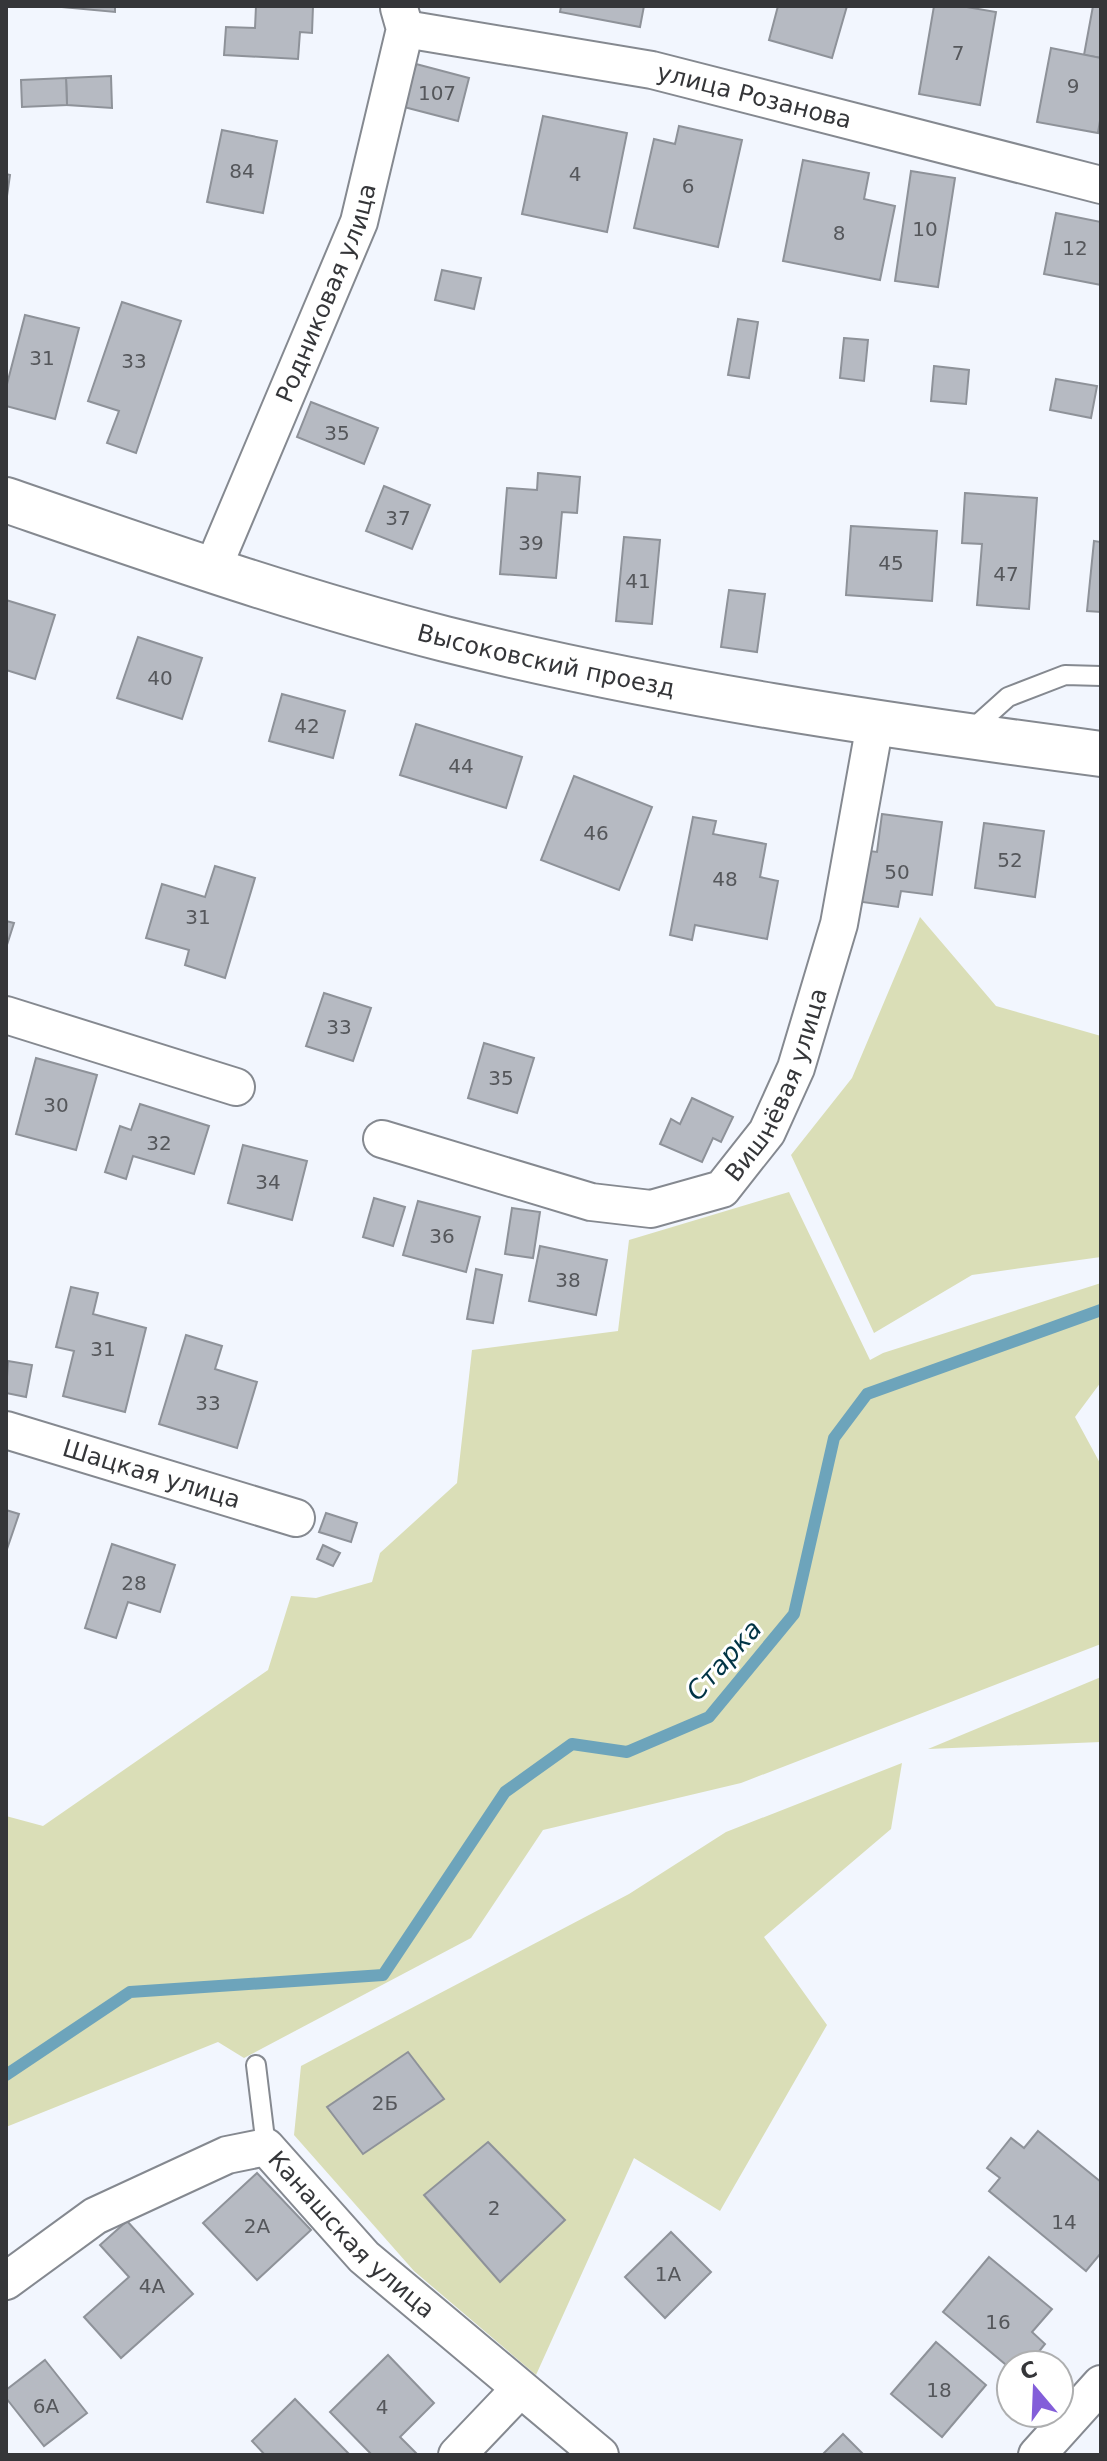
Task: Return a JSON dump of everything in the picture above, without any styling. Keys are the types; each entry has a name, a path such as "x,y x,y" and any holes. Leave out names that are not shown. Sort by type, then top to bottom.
{"street":[{"name":"улица Розанова","path":"402,17 652,70 1101,185"},
{"name":"Родниковая улица","path":"212,570 359,222 402,17"},
{"name":"Высоковский проезд","path":"6,500 212,570 444,638 611,676 875,724 1101,754"},
{"name":"Вишнёвая улица","path":"382,1139 591,1202 651,1209 722,1189 767,1132 796,1068 839,924 875,724"},
{"path":"6,1015 236,1087"},
{"name":"Шацкая улица","path":"6,1430 296,1518"},
{"name":"Канашская улица","path":"6,2281 95,2216 227,2155 266,2147 364,2257 600,2455"},
{"path":"1037,2455 1101,2384"},
{"path":"457,2455 519,2390"}],"lane":[{"path":"964,736 1008,697 1065,675 1101,676"},
{"path":"256,2065 266,2147"}],"green space":[{"path":"920,917 996,1006 1101,1036 1101,1257 972,1275 874,1333 791,1155 852,1078"},
{"path":"789,1192 870,1360 883,1353 1101,1283 1101,1382 1075,1417 1101,1465 1101,1644 741,1783 543,1830 471,1938 244,2058 218,2042 6,2127 6,1816 43,1826 268,1670 291,1596 316,1598 372,1582 380,1553 457,1483 472,1350 618,1331 629,1240"},
{"path":"1101,1677 1101,1742 928,1749"},
{"path":"902,1763 891,1829 764,1937 827,2025 720,2211 634,2158 536,2375 414,2271 294,2135 301,2066 629,1894 726,1832"}],"building":[{"path":"51,6 115,6 115,12"},
{"path":"256,6 313,6 312,33 300,32 298,59 224,55 226,27 255,28"},
{"path":"561,6 644,6 640,27 560,12"},
{"path":"778,6 847,6 832,58 769,40"},
{"path":"934,6 961,6 996,12 980,105 919,94"},
{"path":"1093,6 1101,6 1101,58 1084,55"},
{"path":"1051,48 1101,58 1098,133 1037,122"},
{"path":"416,64 469,78 458,121 404,107"},
{"path":"111,76 112,108 67,105 66,78"},
{"path":"66,78 67,105 22,107 21,80"},
{"path":"543,116 627,133 607,232 522,214"},
{"path":"679,126 742,140 718,247 634,228 654,139 675,144"},
{"path":"222,130 277,141 263,213 207,202"},
{"path":"803,160 869,173 864,199 895,206 880,280 783,261"},
{"path":"911,171 955,178 938,287 895,281"},
{"path":"6,174 10,175 6,203"},
{"path":"1056,213 1101,222 1101,285 1044,274"},
{"path":"442,270 481,278 474,309 435,300"},
{"path":"122,302 181,321 136,453 107,443 119,411 88,401"},
{"path":"25,315 79,328 55,419 6,406 6,388"},
{"path":"738,319 758,322 749,378 728,375"},
{"path":"844,338 868,340 864,381 840,378"},
{"path":"934,366 969,370 966,404 931,401"},
{"path":"1056,379 1097,386 1091,418 1050,410"},
{"path":"311,402 378,428 364,464 297,437"},
{"path":"538,473 580,477 577,513 562,512 556,578 500,574 507,488 537,490"},
{"path":"384,486 430,505 412,549 366,531"},
{"path":"965,493 1037,498 1029,609 977,605 982,544 962,543"},
{"path":"851,526 937,531 932,601 846,595"},
{"path":"624,537 660,540 652,624 616,621"},
{"path":"1094,541 1101,542 1101,612 1087,611"},
{"path":"729,590 765,594 757,652 721,647"},
{"path":"6,600 55,615 35,679 6,670"},
{"path":"138,637 202,658 182,719 117,698"},
{"path":"282,694 345,711 333,758 269,741"},
{"path":"416,724 522,757 506,808 400,775"},
{"path":"574,776 652,807 619,890 541,860"},
{"path":"882,814 942,822 932,895 901,891 898,907 855,901 862,850 877,852"},
{"path":"693,817 716,821 713,834 766,844 760,877 778,881 767,939 695,925 692,940 670,935"},
{"path":"984,823 1044,831 1035,897 975,888"},
{"path":"215,866 255,878 225,978 185,965 189,950 146,938 162,884 205,897"},
{"path":"6,921 14,923 6,948"},
{"path":"324,993 371,1008 353,1061 306,1046"},
{"path":"484,1043 534,1058 517,1113 468,1098"},
{"path":"36,1058 97,1075 76,1150 16,1134"},
{"path":"692,1098 733,1117 721,1142 713,1138 702,1162 660,1144 671,1119 680,1124"},
{"path":"140,1104 209,1126 194,1174 133,1156 126,1179 105,1172 120,1126 131,1130"},
{"path":"243,1145 307,1161 292,1220 228,1203"},
{"path":"374,1198 405,1207 393,1246 363,1237"},
{"path":"418,1201 480,1217 466,1272 403,1255"},
{"path":"512,1208 540,1212 533,1258 505,1254"},
{"path":"540,1246 607,1260 596,1315 529,1301"},
{"path":"476,1269 502,1275 493,1323 467,1319"},
{"path":"71,1287 98,1293 93,1314 146,1328 125,1412 63,1396 74,1351 56,1347"},
{"path":"186,1335 222,1346 215,1369 257,1382 237,1448 159,1424"},
{"path":"8,1361 32,1365 26,1397 6,1393"},
{"path":"6,1510 19,1514 6,1552"},
{"path":"326,1513 357,1523 351,1542 319,1532"},
{"path":"112,1544 175,1565 160,1612 128,1602 116,1638 85,1628"},
{"path":"323,1545 340,1553 333,1566 317,1559"},
{"path":"408,2052 444,2099 363,2154 327,2107"},
{"path":"1038,2131 1101,2182 1101,2253 1086,2271 989,2191 1000,2178 987,2168 1011,2138 1024,2148"},
{"path":"488,2142 565,2220 500,2282 424,2195"},
{"path":"257,2173 311,2230 257,2280 203,2223"},
{"path":"127,2221 193,2294 121,2358 84,2317 129,2277 100,2245"},
{"path":"671,2232 711,2272 665,2318 625,2277"},
{"path":"989,2257 1052,2309 1032,2332 1045,2344 1041,2349 995,2349 995,2356 943,2312"},
{"path":"936,2342 986,2385 942,2437 891,2394"},
{"path":"388,2355 434,2403 400,2437 418,2455 372,2455 330,2412"},
{"path":"45,2360 87,2413 44,2446 6,2398 6,2390"},
{"path":"295,2399 350,2455 265,2455 252,2441"},
{"path":"843,2434 864,2455 822,2455"}],"waterway":[{"name":"Старка","path":"6,2075 130,1992 383,1975 505,1792 572,1744 627,1752 709,1717 794,1614 834,1438 867,1394 1101,1310"}]}
